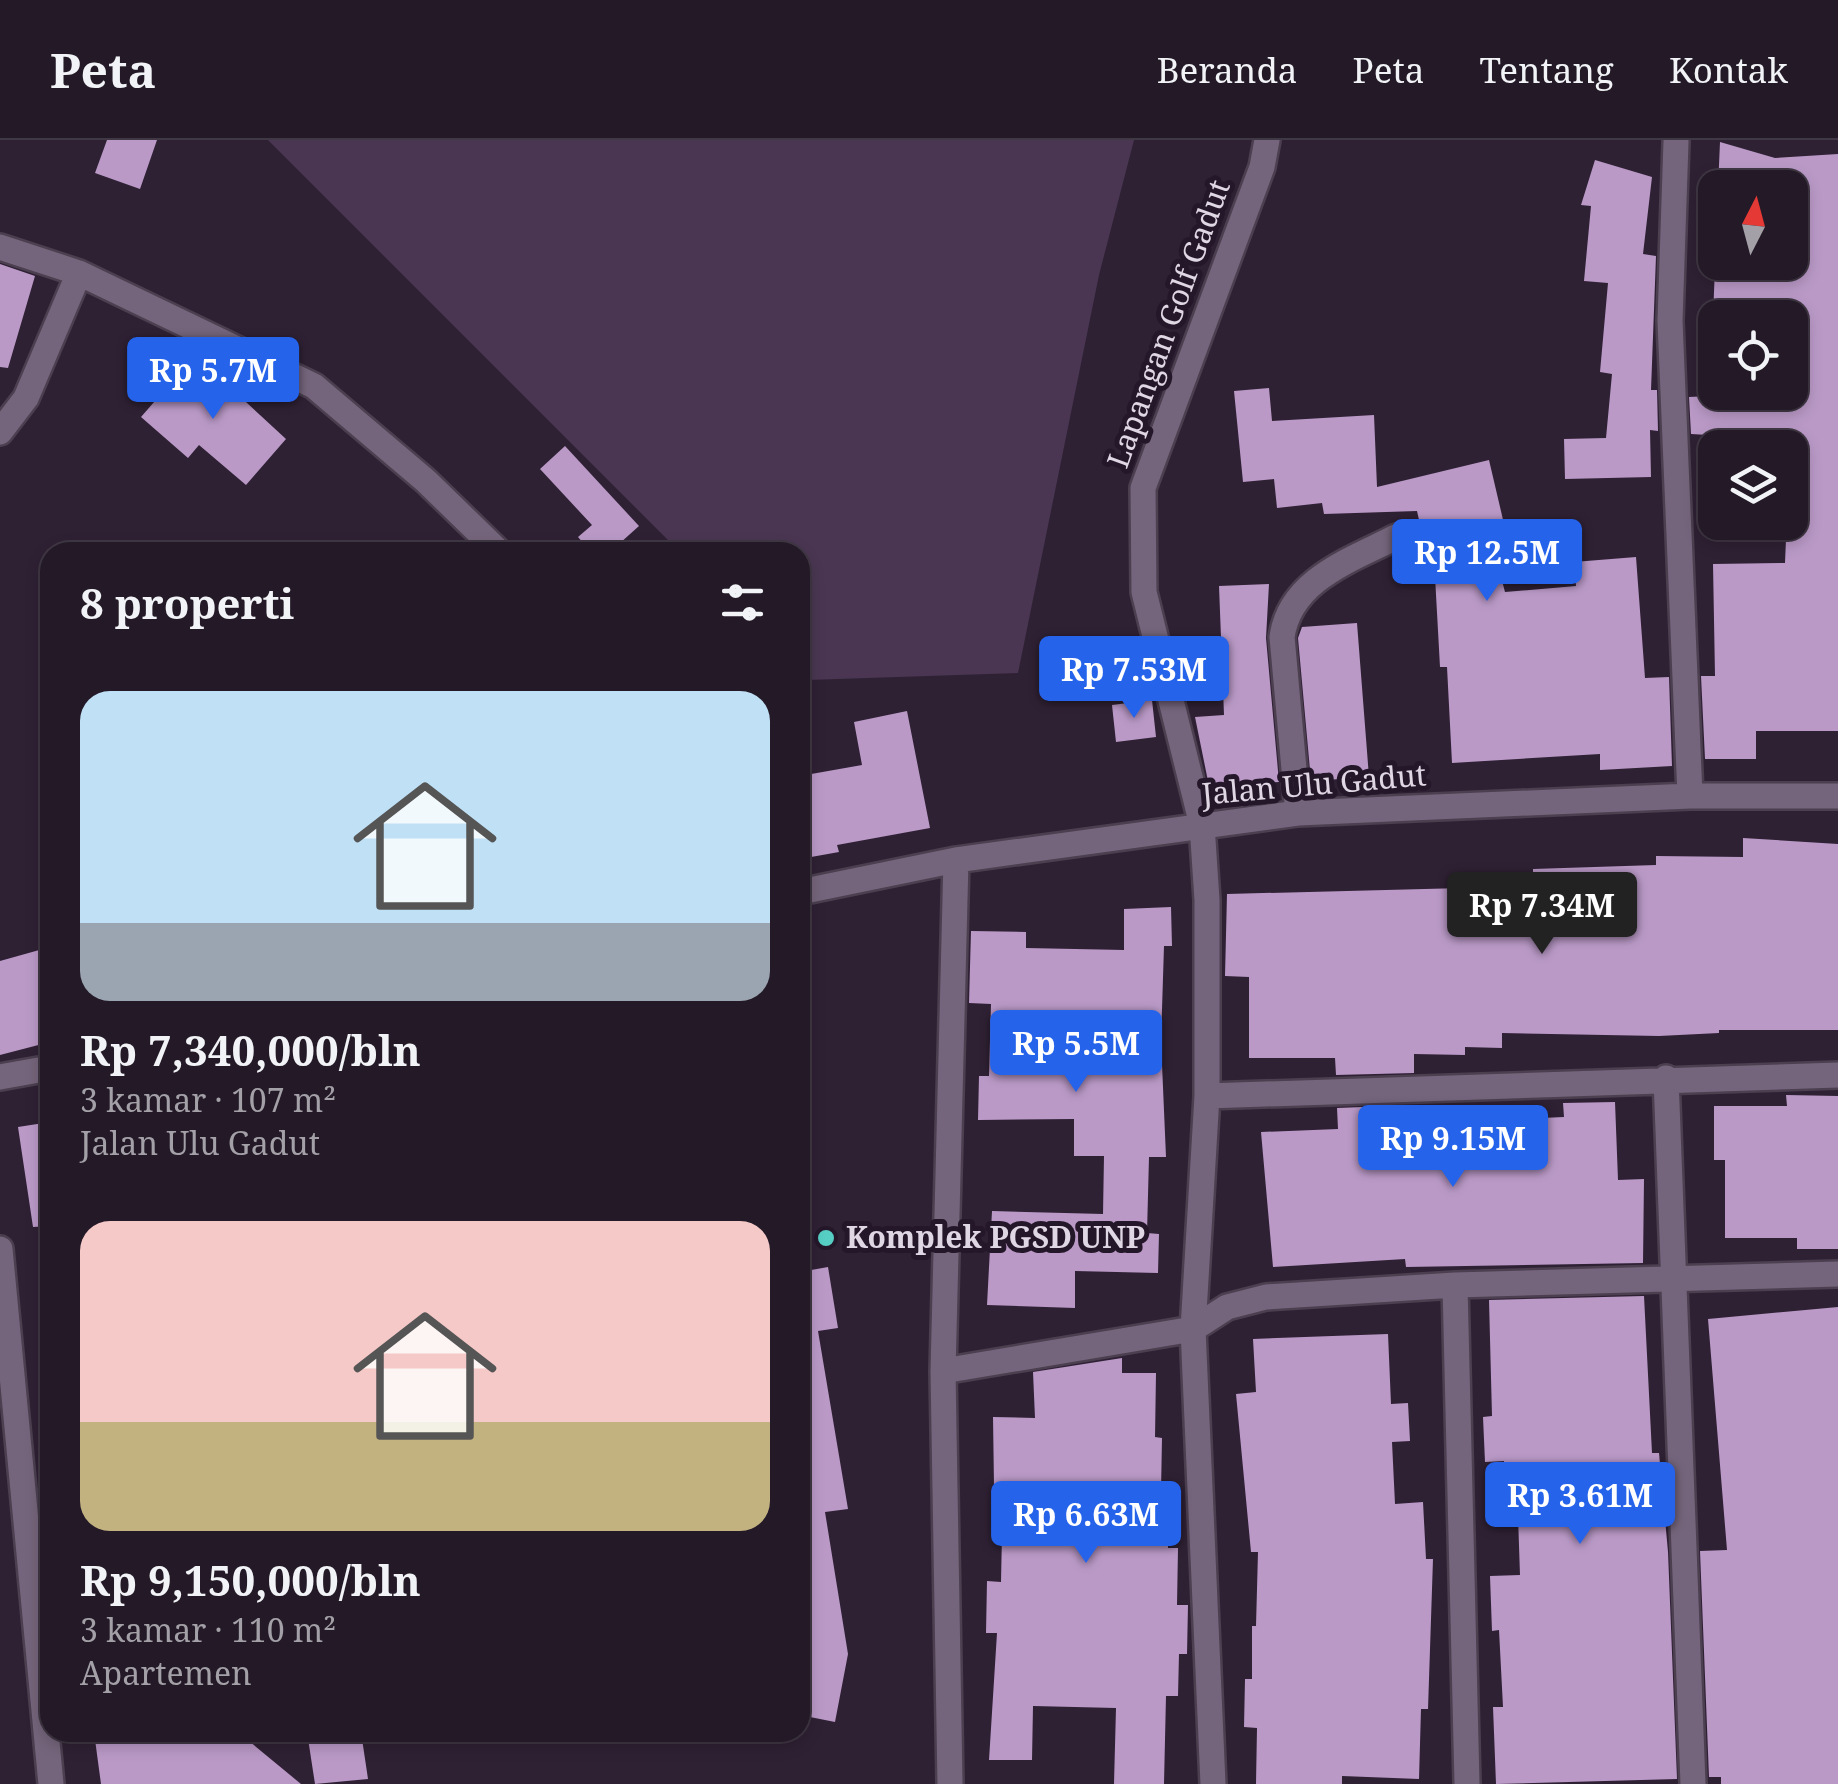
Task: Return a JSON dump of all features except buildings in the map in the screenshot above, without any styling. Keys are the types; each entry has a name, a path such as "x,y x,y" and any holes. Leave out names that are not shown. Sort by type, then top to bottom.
{"street":[{"name":"Lapangan Golf Gadut","path":"1213,1784 1193,1329 1207,1096 1202,825 1144,592 1142,488 1262,167 1267,140"},
{"path":"1676,142 1670,321 1690,796"},
{"path":"0,246 79,273 314,386 426,481 489,542"},
{"path":"0,432 26,398 79,273"},
{"path":"1298,813 1282,637 1285,618 1314,582 1396,537"},
{"name":"Jalan Ulu Gadut","path":"810,888 956,860 1298,813 1690,796 1838,796"},
{"path":"950,1784 943,1370 956,860"},
{"path":"0,1077 40,1070"},
{"path":"1207,1096 1838,1075"},
{"path":"1666,1078 1693,1784"},
{"path":"0,1248 40,1668"},
{"path":"943,1370 1193,1329 1227,1307 1266,1296 1454,1285 1838,1274"},
{"path":"1454,1285 1467,1784"},
{"path":"47,1742 51,1784"}],"shaded area":[{"path":"268,140 1134,140 1099,275 1018,673 810,680 810,542 670,542"}],"place":[{"name":"Komplek PGSD UNP","path":"826,1238"}]}
